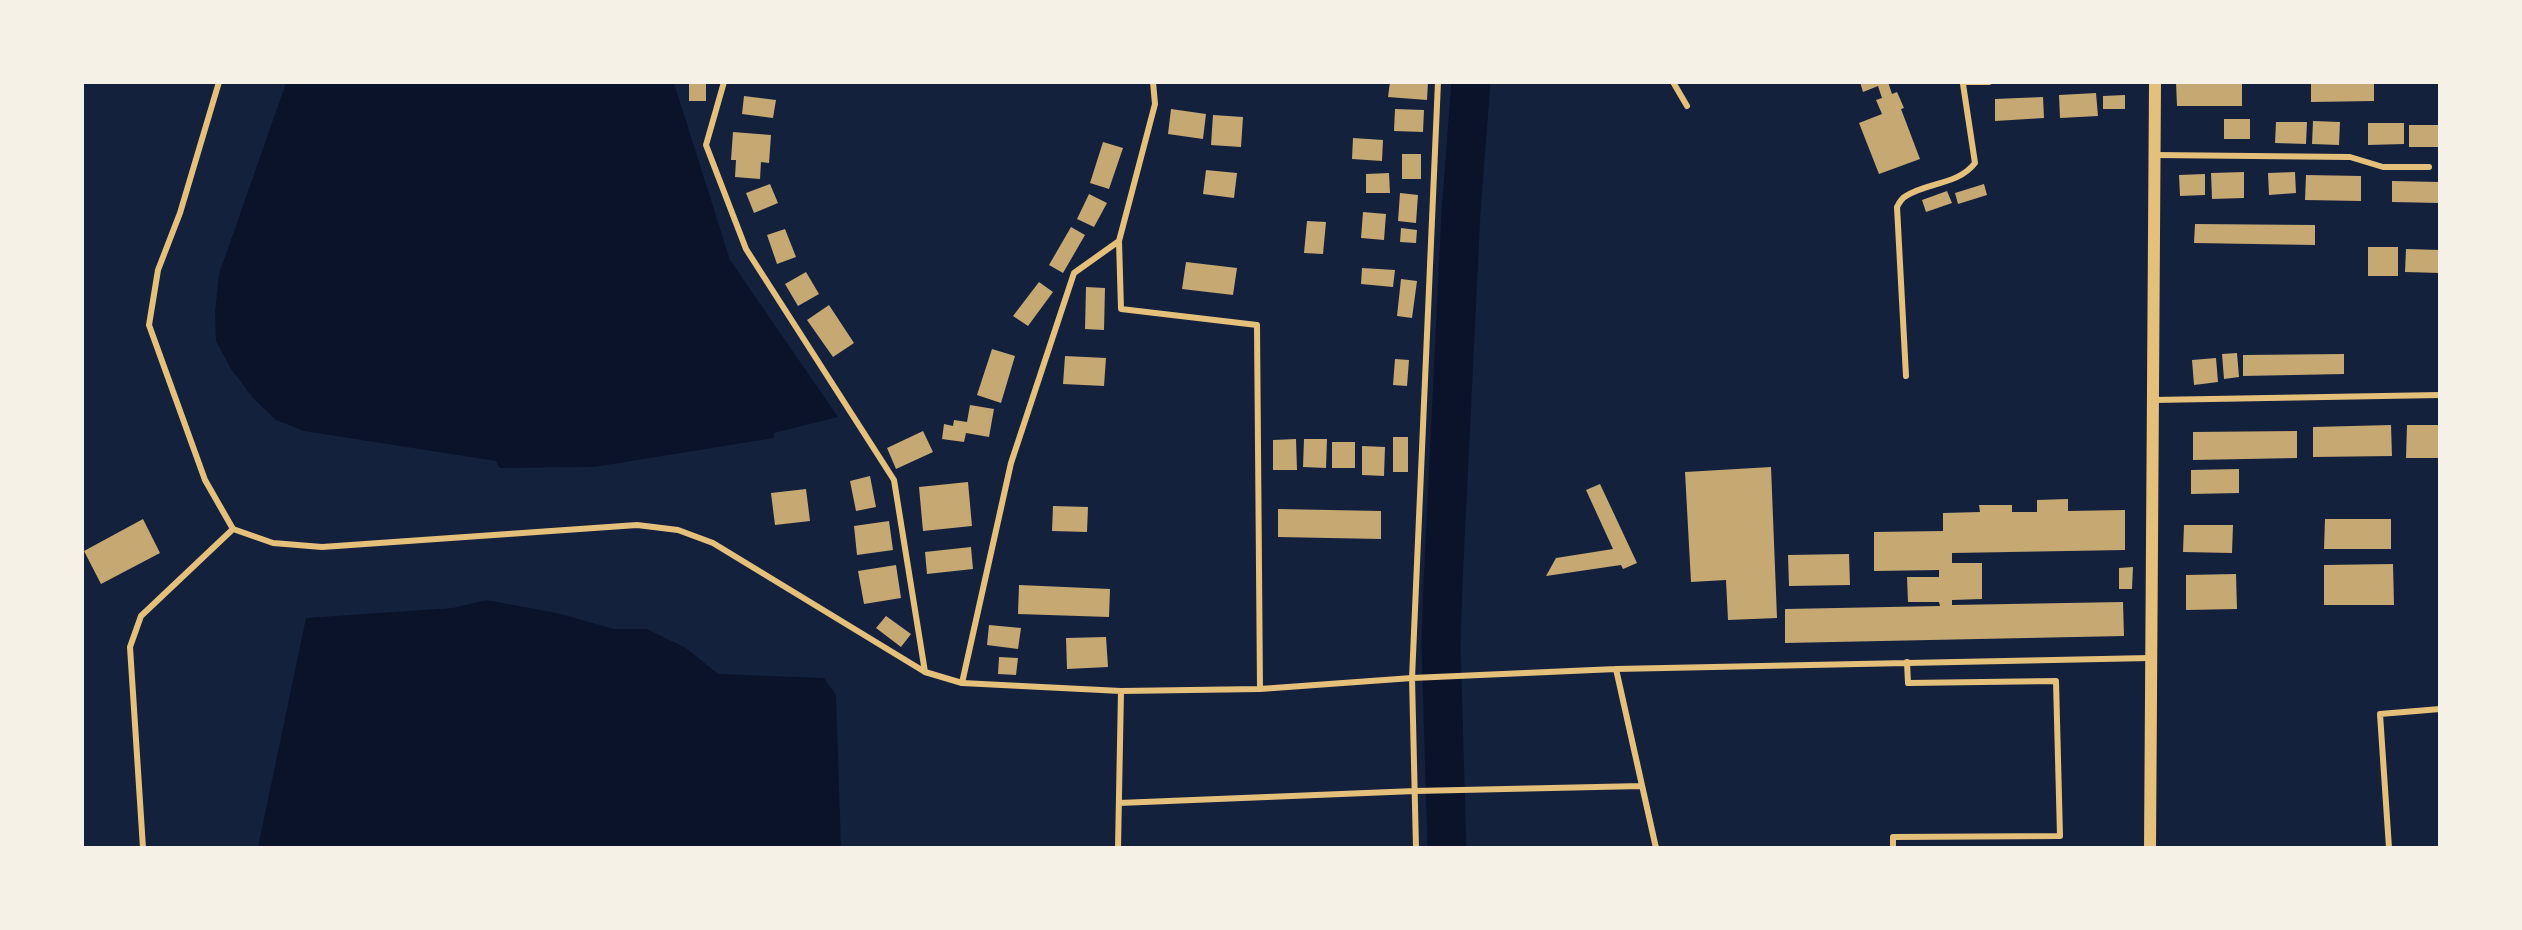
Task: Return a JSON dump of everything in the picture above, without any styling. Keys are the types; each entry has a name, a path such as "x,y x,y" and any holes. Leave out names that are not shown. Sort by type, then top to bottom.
{"main road":[{"path":"2150,848 2156,82"}],"street":[{"path":"219,82 180,213 158,270 149,325 205,480 233,529 273,543 322,547 638,525 678,530 712,543 925,672 962,683 1121,691 1260,689 1412,678 1616,669 2150,658"},
{"path":"724,82 706,145 746,249 894,480 925,672"},
{"path":"1153,82 1155,104 1119,241 1121,309 1257,325 1260,689"},
{"path":"1416,848 1412,678 1438,82"},
{"path":"1673,82 1687,106"},
{"path":"1906,376 1897,207 1905,196 1968,172 1975,163 1963,83 1989,82"},
{"path":"2155,155 2350,156 2383,167 2429,167"},
{"path":"962,683 1011,463 1074,273 1119,241"},
{"path":"2152,400 2439,395"},
{"path":"143,848 130,647 141,616 233,529"},
{"path":"1893,848 1893,837 2060,836 2056,681 1908,683 1907,662"},
{"path":"1616,669 1656,848"},
{"path":"1118,848 1121,691"},
{"path":"2389,848 2380,714 2439,709"},
{"path":"1119,803 1415,791 1642,786"}],"water":[{"path":"286,83 674,83 730,260 838,417 774,433 774,438 594,467 500,468 496,461 304,431 276,420 254,399 231,369 216,341 215,312 219,274"},
{"path":"486,600 557,613 614,629 647,629 686,648 718,674 824,678 836,695 841,847 258,847 306,618 453,608"}],"building":[{"path":"689,82 706,82 706,101 689,101"},
{"path":"1390,82 1428,82 1427,100 1388,97"},
{"path":"1860,82 1888,82 1892,94 1897,92 1920,159 1879,174 1859,123 1882,114 1876,100 1882,98 1878,86 1863,92"},
{"path":"2176,82 2242,82 2242,106 2177,106"},
{"path":"2311,82 2374,82 2374,101 2311,102"},
{"path":"2096,93 2098,116 2060,118 2059,95"},
{"path":"2125,95 2125,109 2103,109 2103,96"},
{"path":"744,96 776,100 773,118 742,114"},
{"path":"2043,97 2044,118 1995,121 1995,99"},
{"path":"1171,109 1206,114 1203,139 1168,134"},
{"path":"1395,109 1424,110 1423,132 1394,131"},
{"path":"1213,115 1243,117 1241,147 1211,145"},
{"path":"2224,119 2250,119 2250,139 2224,139"},
{"path":"2313,121 2340,122 2339,145 2312,144"},
{"path":"2276,122 2307,122 2306,144 2275,143"},
{"path":"2368,123 2404,123 2404,144 2368,145"},
{"path":"2409,125 2440,125 2440,147 2409,147"},
{"path":"733,132 771,135 769,163 761,162 760,179 735,177 736,160 731,160"},
{"path":"1353,138 1383,140 1382,161 1352,159"},
{"path":"1103,142 1123,148 1109,189 1090,183"},
{"path":"1402,154 1421,154 1421,179 1402,179"},
{"path":"1206,170 1237,173 1234,198 1203,194"},
{"path":"2244,172 2244,198 2212,199 2211,173"},
{"path":"2295,172 2296,193 2269,195 2268,173"},
{"path":"1389,173 1390,193 1366,193 1366,174"},
{"path":"2205,174 2205,195 2180,196 2179,175"},
{"path":"2306,175 2361,176 2361,201 2305,200"},
{"path":"2392,181 2440,182 2440,203 2392,202"},
{"path":"770,184 778,203 754,213 746,193"},
{"path":"1984,184 1987,195 1958,204 1955,193"},
{"path":"1947,191 1952,203 1926,212 1922,200"},
{"path":"1400,193 1418,195 1416,223 1398,221"},
{"path":"1089,194 1107,203 1094,227 1077,219"},
{"path":"1363,212 1386,214 1384,240 1361,238"},
{"path":"1307,221 1326,222 1323,254 1304,253"},
{"path":"2195,224 2315,225 2315,245 2194,243"},
{"path":"1071,227 1085,235 1063,273 1049,265"},
{"path":"1401,228 1417,230 1416,243 1400,242"},
{"path":"785,229 796,257 777,264 767,235"},
{"path":"2368,247 2398,247 2398,276 2368,276"},
{"path":"2406,249 2440,250 2440,273 2405,272"},
{"path":"1186,262 1237,268 1233,295 1182,289"},
{"path":"1362,268 1395,270 1393,287 1361,284"},
{"path":"806,272 819,294 798,306 785,284"},
{"path":"1401,279 1417,281 1412,318 1397,316"},
{"path":"1039,282 1053,292 1028,326 1013,316"},
{"path":"1086,287 1105,288 1104,330 1085,329"},
{"path":"829,305 854,343 833,357 807,320"},
{"path":"992,349 1015,356 1001,403 977,395"},
{"path":"2237,353 2239,377 2224,379 2222,354"},
{"path":"2344,354 2344,374 2243,376 2243,355"},
{"path":"1065,356 1106,358 1104,386 1063,384"},
{"path":"2216,358 2218,382 2194,385 2192,360"},
{"path":"1395,359 1409,360 1407,386 1393,385"},
{"path":"970,405 994,409 989,437 966,433 964,442 942,439 944,424 953,426 954,420 967,422"},
{"path":"2391,425 2392,456 2313,457 2313,427"},
{"path":"2407,425 2440,425 2440,458 2406,458"},
{"path":"923,431 933,452 896,469 887,448"},
{"path":"2297,431 2297,458 2193,460 2193,432"},
{"path":"1393,437 1408,437 1408,472 1393,472"},
{"path":"1296,439 1297,470 1273,470 1273,440"},
{"path":"1304,439 1327,439 1326,468 1303,467"},
{"path":"1332,442 1355,442 1355,468 1332,468"},
{"path":"1362,446 1385,447 1384,476 1362,475"},
{"path":"1771,467 1777,618 1728,620 1726,580 1691,582 1685,472"},
{"path":"2239,469 2239,493 2191,494 2191,470"},
{"path":"870,476 876,507 856,511 850,481"},
{"path":"968,482 972,526 923,531 919,487"},
{"path":"1600,484 1637,563 1623,569 1621,565 1546,576 1556,558 1613,549 1586,490"},
{"path":"806,489 810,521 775,525 771,493"},
{"path":"2068,499 2068,511 2125,510 2125,550 1952,553 1952,563 1982,563 1982,599 1952,600 1952,605 2123,602 2124,636 1785,643 1785,609 1940,606 1939,602 1908,602 1907,577 1939,577 1939,570 1874,571 1874,532 1943,531 1943,513 1980,512 1979,505 2012,505 2012,512 2037,512 2037,500"},
{"path":"1053,506 1088,507 1087,532 1052,531"},
{"path":"1278,509 1381,511 1381,539 1278,537"},
{"path":"143,519 160,553 101,584 84,551"},
{"path":"2325,519 2391,519 2391,549 2324,549"},
{"path":"889,521 893,550 857,555 854,526"},
{"path":"2184,525 2233,525 2232,553 2183,552"},
{"path":"971,547 973,569 927,574 925,552"},
{"path":"1849,554 1850,585 1789,586 1788,555"},
{"path":"2393,564 2394,605 2324,605 2324,565"},
{"path":"896,565 901,598 864,604 858,571"},
{"path":"2133,567 2132,589 2119,589 2119,568"},
{"path":"2236,574 2237,609 2186,610 2186,575"},
{"path":"1019,585 1110,589 1109,617 1018,614"},
{"path":"886,616 911,634 901,647 876,628"},
{"path":"989,625 1021,628 1018,649 987,645"},
{"path":"1106,637 1108,667 1067,669 1066,638"},
{"path":"999,657 1018,658 1016,675 998,674"}],"waterway":[{"path":"1447,848 1441,645 1461,212 1471,82"}]}
